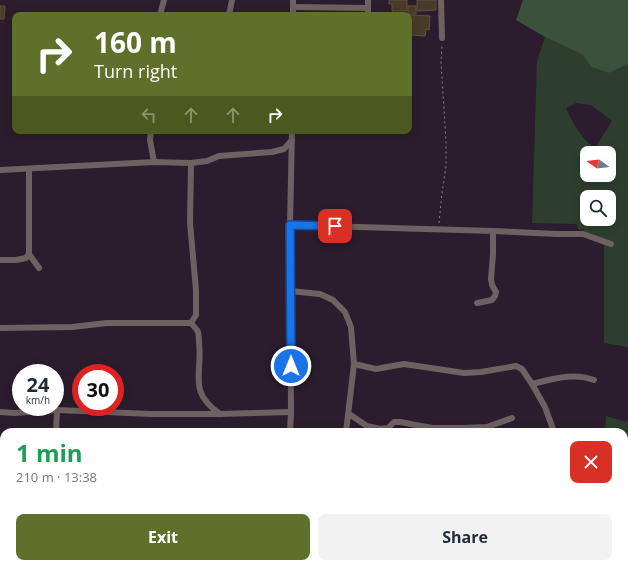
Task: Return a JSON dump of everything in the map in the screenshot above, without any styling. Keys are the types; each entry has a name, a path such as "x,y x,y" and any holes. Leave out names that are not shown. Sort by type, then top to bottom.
{"street":[{"path":"161,12 164,0"},
{"path":"230,12 232,0"},
{"path":"293,12 294,0"},
{"path":"293,7 368,12 368,0"},
{"path":"441,0 442,38"},
{"path":"151,134 150,140 154,162"},
{"path":"290,428 290,225 292,134"},
{"path":"0,170 154,162 208,161 219,156 272,152 284,148 292,140"},
{"path":"191,162 190,223 196,290 196,315 191,323"},
{"path":"29,169 29,254 39,268"},
{"path":"290,225 583,234 611,244"},
{"path":"477,303 492,300 496,292 492,285 491,279 493,231"},
{"path":"0,260 16,260 26,258 29,254"},
{"path":"290,291 320,294 333,300 345,312 351,327 354,364 347,428"},
{"path":"0,328 72,327 107,323 191,323 198,331 200,351 198,381 202,396 210,407 220,414"},
{"path":"354,364 376,369 404,364 464,373 481,372 516,366 522,369 532,384 545,407 553,428"},
{"path":"532,384 569,376 585,376 594,380"},
{"path":"64,410 151,414 291,412"},
{"path":"0,412 12,413"},
{"path":"349,414 367,426 376,428"},
{"path":"56,428 57,416"},
{"path":"388,428 394,422 432,428 487,427 512,418"}],"path":[{"path":"439,229 446,166 446,141 441,62 442,38"}],"green space":[{"path":"523,0 628,0 628,64 609,73 591,67 583,55 545,37 516,20"},
{"path":"545,37 583,55 591,67 609,73 628,64 628,347 604,343 604,245 587,238 584,230 578,229 577,224 532,223 537,61","holes":["576,103 591,105 612,121 596,146 616,146 616,182 580,182 580,146 592,146 574,125 566,108"]},
{"path":"606,416 627,422 628,418 628,428 605,428"}],"building":[{"path":"389,0 407,0 407,11 392,11 392,4 389,4"},
{"path":"417,0 436,0 436,10 417,11"},
{"path":"0,6 5,6 4,19 0,19"},
{"path":"408,6 416,6 416,14 408,12"},
{"path":"412,15 430,16 429,30 426,29 425,36 412,35"}],"route":[{"path":"291,366 290,225 335,226"}]}
